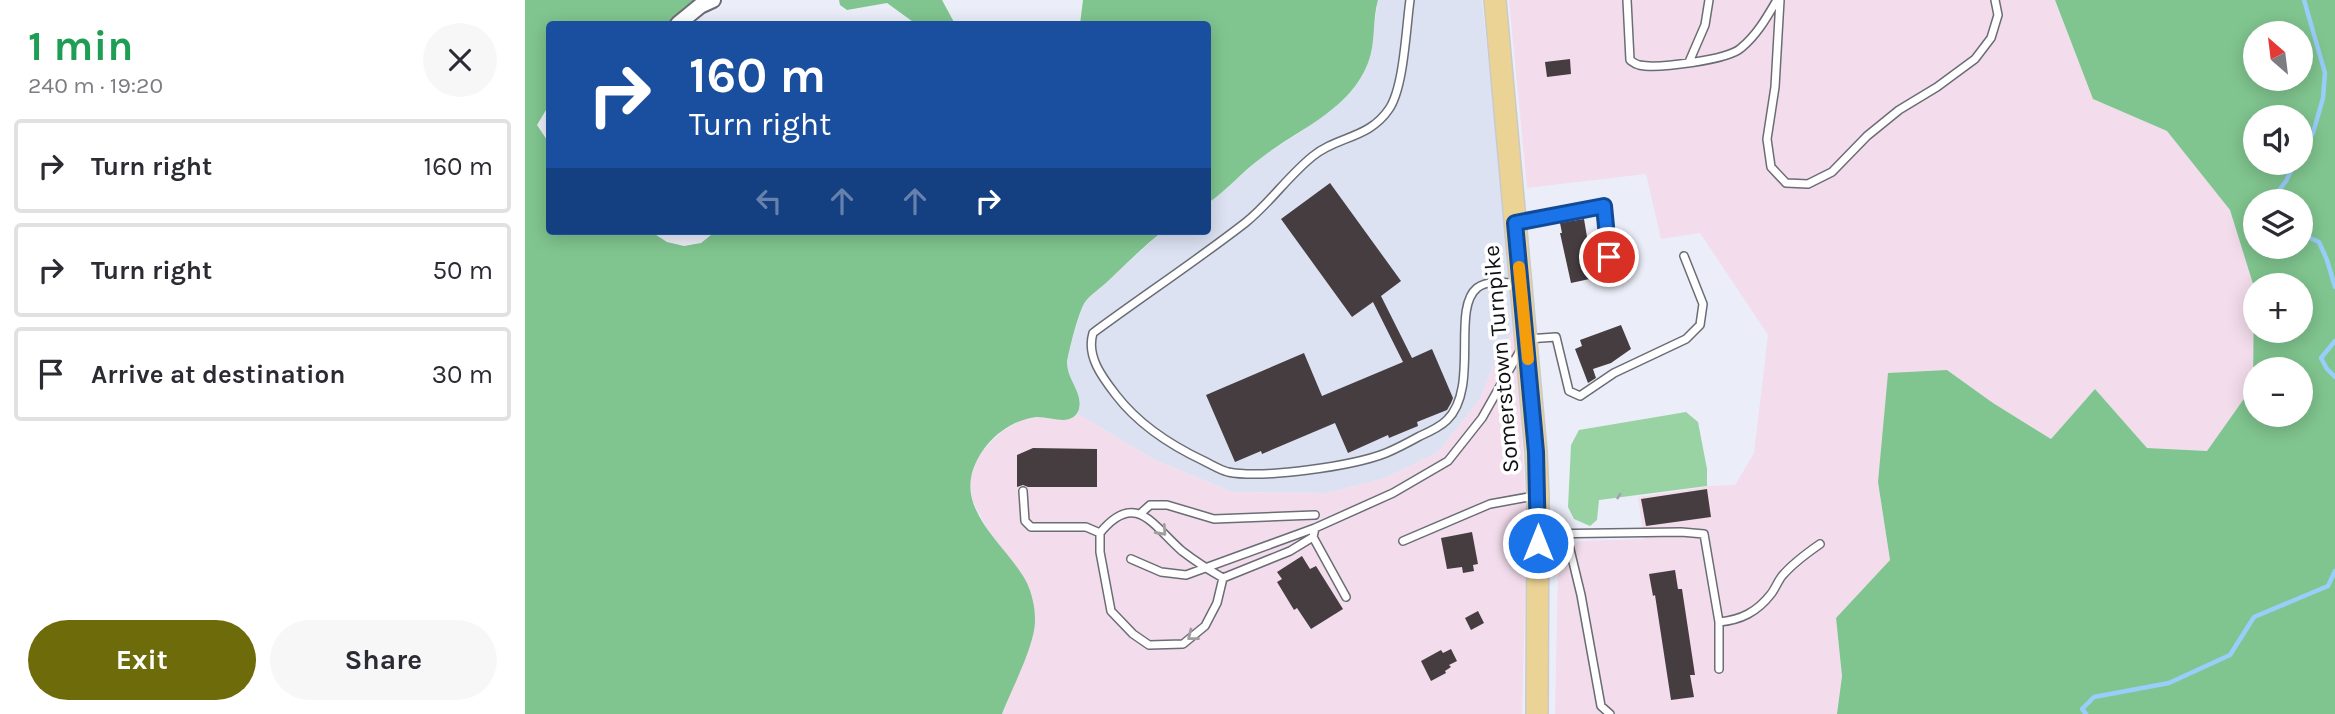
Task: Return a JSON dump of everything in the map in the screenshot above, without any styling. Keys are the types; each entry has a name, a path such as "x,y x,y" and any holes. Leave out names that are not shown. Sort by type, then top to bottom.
{"main road":[{"name":"Somerstown Turnpike","path":"1495,0 1538,495 1537,714"}],"street":[{"path":"682,21 700,6 713,0"}],"lane":[{"path":"1411,0 1397,95 1389,110 1366,132 1324,147 1245,223 1093,333 1090,345 1092,354 1112,390 1150,431 1227,472 1265,474 1357,462 1385,453 1447,420 1457,407 1465,379 1465,323 1470,298 1478,288 1496,282 1521,284"},
{"path":"1627,0 1630,60 1637,65 1655,66 1720,58 1740,50 1779,0"},
{"path":"1689,62 1705,25 1709,0"},
{"path":"1779,0 1775,87 1767,139 1771,167 1786,183 1808,184 1832,172 1867,136 1899,110 1975,59 1991,38 1998,15 1995,0"},
{"path":"1515,223 1604,206 1609,257"},
{"path":"1131,559 1161,572 1186,575 1315,528 1392,493 1448,461 1482,418 1526,339 1556,337 1569,390 1580,396 1614,373 1686,339 1700,325 1703,304 1684,256"},
{"path":"1023,491 1025,521 1031,527 1086,527 1100,533"},
{"path":"1402,541 1490,505 1538,495"},
{"path":"1140,514 1150,505 1167,505 1214,519 1315,515"},
{"path":"1125,514 1140,514 1154,522 1182,551 1223,578 1217,603 1205,626 1183,644 1149,645 1133,634 1111,611 1100,552 1100,533 1108,522 1125,514"},
{"path":"1315,528 1313,537 1346,597"},
{"path":"1566,533 1581,595 1601,706 1610,714"},
{"path":"1538,534 1704,534 1719,622 1719,669"},
{"path":"1223,578 1290,551 1313,537"},
{"path":"1719,622 1737,621 1754,612 1770,595 1781,576 1820,544"}],"path":[{"path":"1617,499 1623,490"}],"shaded area":[{"path":"1378,0 1482,0 1516,328 1501,346 1480,399 1437,453 1385,478 1326,493 1232,492 1153,459 1078,414 1080,406 1067,367 1083,303 1159,235 1211,235 1211,201 1262,157 1302,131 1368,63"},
{"path":"1509,0 2055,0 2093,99 2167,131 2230,210 2243,251 2243,259 2246,259 2250,273 2243,273 2243,343 2254,343 2254,357 2243,357 2243,400 2207,451 2147,448 2095,389 2051,439 1947,370 1878,482 1890,560 1836,618 1842,676 1837,714 1555,714 1558,571 1578,541 1644,539 1638,497 1735,485 1754,453 1768,335 1700,233 1661,239 1646,174 1527,188"},
{"path":"1516,328 1527,528 1522,714 1002,714 1033,637 1026,581 990,534 973,502 970,485 979,454 1002,431 1024,419 1040,417 1064,420 1078,414 1153,459 1232,492 1326,493 1385,478 1437,453 1480,399 1501,346"}],"green space":[{"path":"525,0 697,0 672,21 546,21 546,110 537,125 546,138 546,235 656,235 667,242 684,246 701,243 711,235 1158,235 1085,302 1067,363 1069,375 1079,397 1077,414 1066,420 1037,417 1014,423 986,446 974,467 971,493 975,507 982,521 1027,583 1034,610 1032,641 1002,714 525,714"},
{"path":"839,0 942,0 953,21 912,21 887,3 847,10 840,5"},
{"path":"1083,0 1378,0 1368,63 1348,94 1336,107 1261,158 1211,201 1211,21 1080,21"},
{"path":"2055,0 2335,0 2335,714 1837,714 1842,676 1836,618 1890,560 1878,482 1888,373 1947,370 2051,439 2095,389 2147,448 2207,451 2243,400 2243,427 2313,427 2313,357 2253,357 2253,343 2313,343 2313,273 2250,273 2245,259 2313,259 2313,189 2243,189 2243,252 2230,210 2167,131 2093,99"},
{"path":"1686,412 1698,422 1707,469 1707,486 1599,500 1597,520 1590,526 1574,519 1568,507 1571,445 1579,430"}],"building":[{"path":"1570,59 1571,74 1547,77 1545,62"},
{"path":"1330,183 1401,281 1381,296 1412,358 1432,349 1453,398 1447,410 1417,422 1418,426 1389,438 1388,435 1348,453 1335,423 1262,454 1261,451 1235,462 1206,395 1304,353 1322,396 1403,362 1373,302 1352,317 1281,219"},
{"path":"1584,219 1594,278 1571,283 1560,223"},
{"path":"1621,325 1631,349 1611,363 1593,369 1596,378 1588,383 1575,349 1582,346 1580,340"},
{"path":"1033,448 1097,449 1097,487 1017,487 1017,455"},
{"path":"1707,489 1711,517 1646,526 1641,499"},
{"path":"1472,532 1478,564 1473,565 1474,571 1463,573 1462,567 1447,569 1441,538"},
{"path":"1302,556 1310,569 1316,566 1343,609 1311,629 1297,608 1294,610 1277,582 1282,579 1277,572"},
{"path":"1675,570 1678,589 1682,589 1695,675 1690,675 1694,697 1671,700 1655,595 1653,596 1649,574"},
{"path":"1478,611 1484,623 1471,630 1465,618"},
{"path":"1451,649 1457,661 1449,665 1451,667 1446,673 1431,681 1421,661 1441,650 1443,653"}],"waterway":[{"path":"2304,0 2325,73 2323,98 2313,133"},
{"path":"2280,189 2289,175"},
{"path":"2313,239 2319,242 2335,287"},
{"path":"2335,341 2321,358 2335,377"},
{"path":"2086,714 2082,709 2094,697 2169,683 2230,655 2254,617 2328,586 2335,571"}],"slow traffic":[{"path":"1519,267 1528,359"}],"route":[{"path":"1538,543 1536,452 1515,223 1604,206 1609,257"}]}
